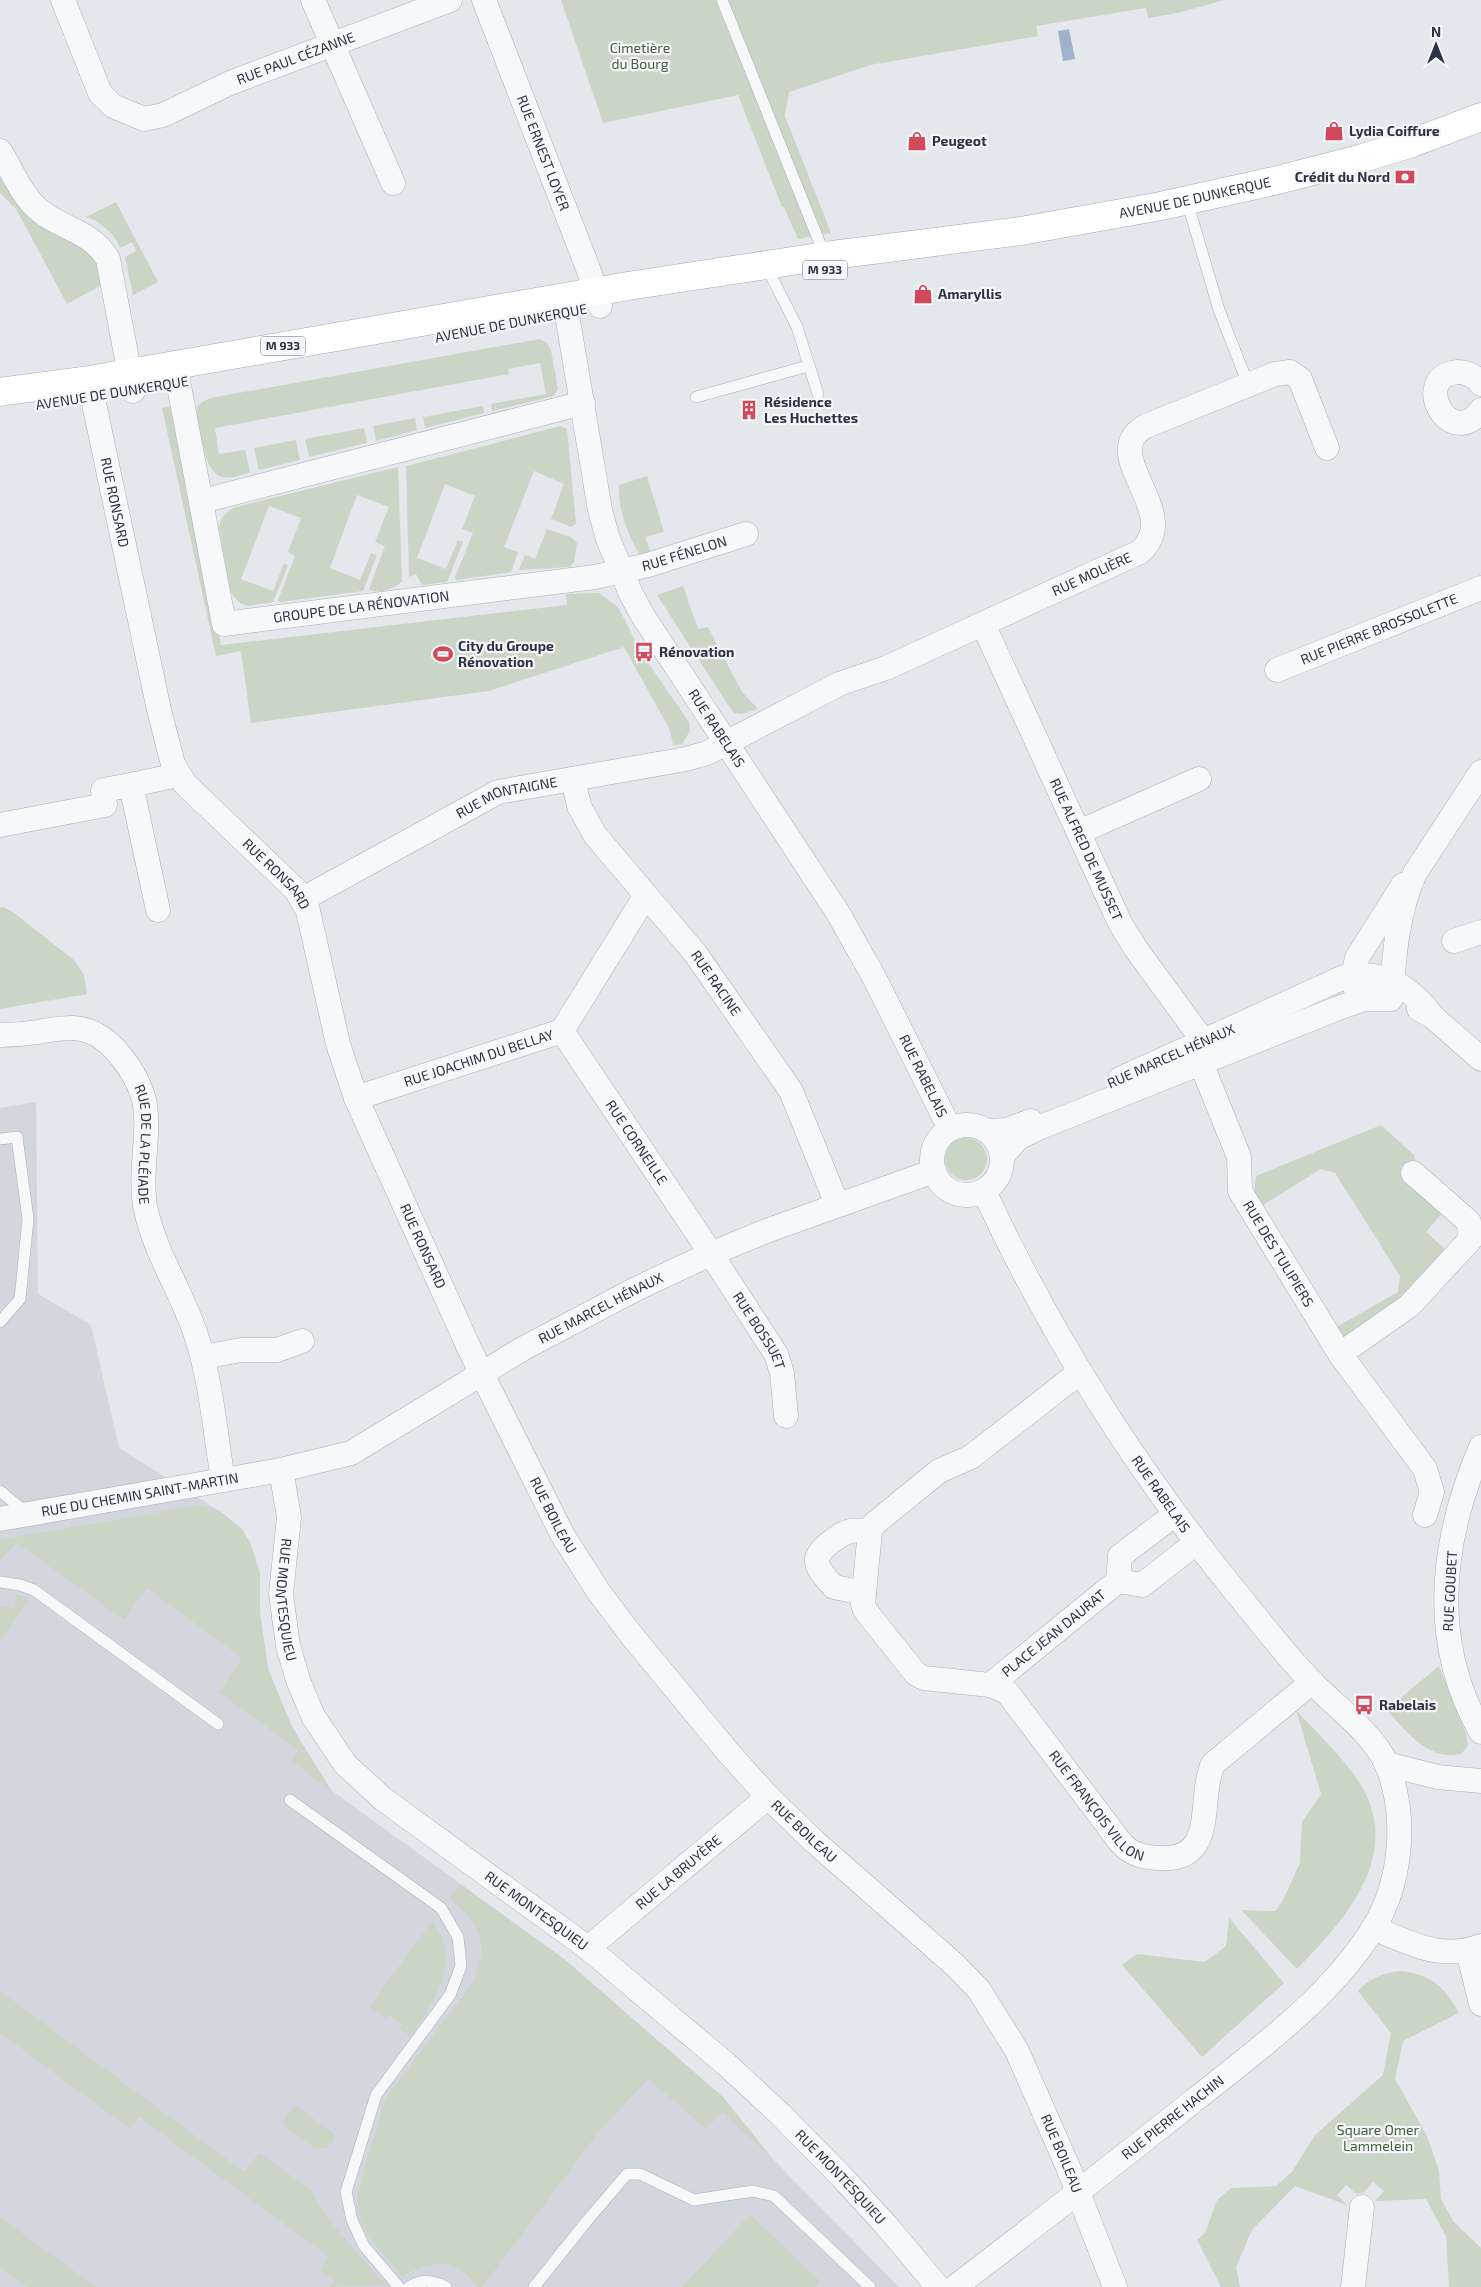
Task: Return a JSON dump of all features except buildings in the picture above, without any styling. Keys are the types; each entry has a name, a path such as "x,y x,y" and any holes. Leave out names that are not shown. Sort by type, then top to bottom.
{"main road":[{"name":"AVENUE DE DUNKERQUE","path":"769,271 826,256 1021,230 1187,201 1363,158 1420,140 1481,117"},
{"name":"AVENUE DE DUNKERQUE","path":"0,409 91,388 566,304 769,271 902,258 1021,230"},
{"name":"AVENUE DE DUNKERQUE","path":"0,392 91,388"}],"street":[{"name":"RUE PAUL CÉZANNE","path":"63,0 100,94 113,106 144,119 163,115 230,83 450,0"},
{"path":"313,0 393,183"},
{"name":"RUE ERNEST LOYER","path":"484,0 598,299"},
{"path":"0,151 28,199 36,208 45,215 91,239 103,251 110,267 131,382"},
{"name":"RUE RABELAIS","path":"566,304 600,510 608,539 631,594 659,642 856,943 950,1129"},
{"name":"RUE MOLIÈRE","path":"726,743 839,684 886,668 1132,555 1145,547 1151,538 1154,522 1132,462 1130,444 1133,436 1146,426 1248,384 1275,374 1290,372 1302,383 1327,448"},
{"path":"1481,384 1471,375 1455,372 1442,380 1435,394 1439,410 1451,420 1467,421 1476,416 1481,410"},
{"name":"GROUPE DE LA RÉNOVATION","path":"176,374 202,501 224,624 622,572"},
{"name":"RUE RONSARD","path":"91,388 168,752 178,775 303,899 311,920 338,1044 356,1098 482,1373"},
{"path":"202,501 583,404"},
{"name":"RUE FÉNELON","path":"622,572 746,534"},
{"name":"RUE PIERRE BROSSOLETTE","path":"1277,670 1481,588"},
{"name":"RUE ALFRED DE MUSSET","path":"983,624 1112,908 1127,934 1207,1054"},
{"name":"RUE MONTAIGNE","path":"303,899 498,792 691,758 726,743"},
{"path":"1358,1001 1353,975 1354,966 1360,951 1394,896 1415,873 1481,772"},
{"path":"0,825 105,805 102,790 178,775"},
{"name":"RUE RACINE","path":"573,779 579,806 595,835 695,953 791,1091 837,1204"},
{"path":"1079,832 1199,779"},
{"path":"131,785 158,910"},
{"path":"1392,990 1402,907 1415,873"},
{"name":"RUE JOACHIM DU BELLAY","path":"356,1098 562,1031 646,895"},
{"path":"1454,941 1481,932"},
{"name":"RUE MARCEL HÉNAUX","path":"1002,1156 1018,1138 1028,1132 1207,1054 1336,979 1353,975 1392,990"},
{"name":"RUE MARCEL HÉNAUX","path":"988,1131 1006,1130 1207,1054 1392,990 1406,988 1433,1018 1481,1059"},
{"name":"RUE DE LA PLÉIADE","path":"0,1035 21,1035 58,1027 74,1027 90,1031 115,1050 138,1083 144,1100 146,1118 143,1185 150,1225 192,1323 203,1357 223,1480"},
{"name":"RUE CORNEILLE","path":"562,1031 710,1254"},
{"name":"RUE DES TULIPIERS","path":"1207,1054 1239,1158 1240,1191 1340,1354 1425,1469 1432,1492 1425,1515"},
{"path":"965,1125 973,1125 988,1131 998,1143 1002,1156 998,1176 984,1191 969,1195 954,1192 942,1184 934,1171 932,1163 935,1147 944,1134 950,1129 965,1125"},
{"name":"RUE MARCEL HÉNAUX","path":"281,1470 351,1453 425,1406 578,1318 710,1254 837,1204 934,1171"},
{"path":"1340,1354 1409,1306 1470,1240 1469,1222 1413,1173"},
{"name":"RUE RABELAIS","path":"984,1191 1038,1300 1080,1372 1174,1515 1287,1656 1350,1718 1380,1752 1386,1764"},
{"name":"RUE BOSSUET","path":"710,1254 776,1354 782,1373 786,1416"},
{"path":"203,1357 241,1350 277,1350 302,1341"},
{"path":"864,1593 834,1587 818,1566 817,1561 821,1551 843,1534 856,1530 870,1531 874,1524 939,1472 971,1457 1080,1372"},
{"name":"RUE BOILEAU","path":"482,1373 562,1534 598,1591 694,1714 768,1797 816,1843 956,1966 979,1990 1017,2051 1078,2192 1115,2287"},
{"name":"RUE GOUBET","path":"1481,1448 1465,1486 1455,1525 1449,1564 1446,1619 1455,1674 1466,1705 1481,1732"},
{"name":"RUE DU CHEMIN SAINT-MARTIN","path":"0,1519 281,1470"},
{"name":"RUE MONTESQUIEU","path":"281,1470 289,1517 282,1574 284,1628 298,1680 322,1732 345,1764 370,1789 588,1948 700,2042 780,2114 885,2224 938,2287"},
{"name":"PLACE JEAN DAURAT","path":"990,1685 1118,1581 1120,1556 1174,1515"},
{"name":"RUE FRANÇOIS VILLON","path":"870,1531 863,1604 865,1610 916,1674 924,1678 990,1685 1007,1692 1127,1850 1143,1856 1176,1858 1187,1852 1199,1841 1208,1781 1213,1764 1312,1682"},
{"name":"PLACE JEAN DAURAT","path":"1118,1581 1142,1585 1196,1543"},
{"path":"1386,1764 1438,1778 1481,1781"},
{"name":"RUE PIERRE HACHIN","path":"955,2287 1078,2192 1278,2032 1335,1977 1373,1928 1393,1885 1398,1854 1397,1812 1386,1764"},
{"name":"RUE LA BRUYÈRE","path":"588,1948 768,1797"},
{"path":"1373,1928 1434,1951 1457,1953 1475,1948 1481,2004"},
{"path":"1353,2287 1362,2207"}],"lane":[{"path":"722,0 826,256"},
{"path":"1187,201 1219,310 1248,384"},
{"path":"769,271 796,327 818,394"},
{"path":"696,396 808,366"},
{"path":"0,1139 17,1137 28,1219 20,1299 0,1322"},
{"path":"0,1491 28,1514"},
{"path":"0,1582 20,1585 34,1590 218,1724"},
{"path":"290,1800 441,1908 458,1937 461,1966 450,1995 376,2095 346,2192 352,2220 364,2246 399,2287"},
{"path":"534,2287 627,2174 640,2174 694,2200 752,2191 774,2196 870,2287"},
{"path":"409,2287 419,2281 436,2282 446,2287"}],"shaded area":[{"path":"36,1102 38,1294 91,1325 119,1448 221,1512 241,1528 250,1542 260,1573 260,1613 268,1669 292,1727 331,1790 564,1959 724,2098 771,2157 899,2287 0,2287 0,1108"}],"green space":[{"name":"Cimetière du Bourg","path":"561,0 1225,0 1177,13 1148,18 1146,8 1036,26 1038,36 870,65 789,92 785,116 831,233 798,239 784,207 782,207 738,95 603,123"},
{"path":"0,169 24,212 38,225 87,251 99,263 104,284 67,304 16,209 0,193"},
{"path":"116,202 158,282 133,295 125,257 136,251 132,242 120,248 115,238 106,229 96,221 86,217"},
{"path":"540,339 547,343 551,350 558,389 554,396 492,411 491,404 546,394 540,363 508,369 509,374 215,428 219,454 245,450 250,472 232,477 222,477 210,467 206,458 196,412 202,402 210,398"},
{"path":"175,406 221,645 567,605 566,594 599,593 618,607 642,654 689,722 690,731 682,744 673,745 670,730 624,647 489,691 251,723 241,651 216,656 162,408"},
{"path":"483,406 484,413 425,428 423,417"},
{"path":"415,418 417,430 376,441 373,426"},
{"path":"561,426 567,429 576,524 571,527 551,519 564,484 534,471 504,547 518,552 511,572 456,580 455,577 473,533 462,529 475,496 445,484 417,558 446,569 458,540 463,542 447,582 422,585 416,574 409,577 406,466"},
{"path":"364,428 367,443 309,457 305,439"},
{"path":"296,440 300,460 259,470 254,448"},
{"path":"398,467 402,582 390,589 377,592 369,589 385,546 375,542 389,507 357,495 330,568 360,580 371,553 377,555 363,591 280,602 278,600 295,556 288,552 301,518 269,506 241,579 273,591 284,563 288,566 273,602 248,606 240,603 230,592 219,526 227,512 236,507"},
{"path":"647,476 664,532 645,537 651,553 640,556 625,522 620,504 619,485"},
{"path":"547,529 571,537 577,543 574,562 570,567 519,570 525,555 535,559"},
{"path":"683,586 698,629 708,627 742,692 758,709 742,714 734,713 657,595"},
{"path":"3,907 13,912 74,960 84,975 87,994 0,1009 0,908"},
{"path":"1381,1125 1414,1155 1416,1161 1403,1176 1444,1211 1426,1232 1448,1252 1404,1297 1344,1337 1333,1329 1398,1292 1400,1276 1335,1173 1321,1169 1263,1205 1254,1192 1256,1176"},
{"path":"970,1138 978,1141 984,1147 987,1159 984,1171 978,1177 962,1180 954,1177 948,1171 945,1155 948,1147 954,1141"},
{"path":"200,1505 221,1512 241,1528 250,1542 260,1573 260,1613 268,1669 292,1727 331,1790 291,1761 298,1750 219,1692 242,1658 147,1588 124,1620 17,1543 0,1560 0,1540"},
{"path":"16,1594 29,1600 0,1640 0,1606 15,1608"},
{"path":"1439,1666 1466,1733 1468,1746 1461,1754 1449,1755 1428,1749 1410,1735 1386,1710"},
{"path":"1296,1710 1337,1754 1359,1782 1372,1809 1375,1835 1372,1860 1363,1884 1350,1907 1297,1969 1241,1910 1275,1911 1283,1900 1300,1863 1302,1822 1321,1794"},
{"path":"461,1885 564,1959 724,2098 771,2157 723,2112 706,2129 648,2079 597,2134 482,2287 477,2287 460,2270 443,2264 434,2264 402,2276 370,2239 362,2225 357,2195 382,2109 388,2095 472,1984 478,1969 481,1957 480,1936 469,1918 450,1898"},
{"path":"1229,1918 1284,1983 1202,2057 1122,1965 1137,1954 1205,1962 1226,1946"},
{"path":"432,1921 441,1936 445,1951 445,1966 436,1996 410,2036 400,2029 403,2025 388,2014 385,2019 369,2007"},
{"name":"Square Omer Lammelein","path":"1400,1971 1420,1975 1436,1983 1448,1996 1459,2013 1403,2041 1395,2079 1427,2136 1439,2171 1441,2199 1453,2221 1481,2248 1481,2287 1449,2287 1446,2236 1426,2199 1375,2201 1384,2191 1373,2182 1363,2193 1356,2194 1346,2185 1337,2195 1347,2205 1295,2186 1252,2230 1236,2267 1240,2287 1221,2287 1197,2240 1205,2233 1217,2200 1231,2188 1276,2186 1292,2172 1315,2135 1383,2075 1391,2033 1358,1991 1377,1977"},
{"path":"0,1991 244,2172 259,2153 310,2189 329,2220 386,2285 329,2287 334,2280 320,2270 329,2257 139,2117 130,2129 0,2033"},
{"path":"295,2105 334,2134 334,2140 331,2144 324,2148 318,2148 304,2142 282,2123"},
{"path":"750,2214 820,2281 814,2287 682,2287"},
{"path":"0,2217 96,2287 27,2287 0,2268"}],"water":[{"path":"1069,29 1075,59 1063,61 1058,31"}],"place":[{"name":"Lydia Coiffure","path":"1334,131"},
{"name":"Peugeot","path":"917,141"},
{"name":"Crédit du Nord","path":"1405,177"},
{"name":"Amaryllis","path":"923,294"},
{"name":"Résidence Les Huchettes","path":"749,410"},
{"name":"Rénovation","path":"644,652"},
{"name":"City du Groupe Rénovation","path":"443,654"},
{"name":"Rabelais","path":"1364,1705"}]}
